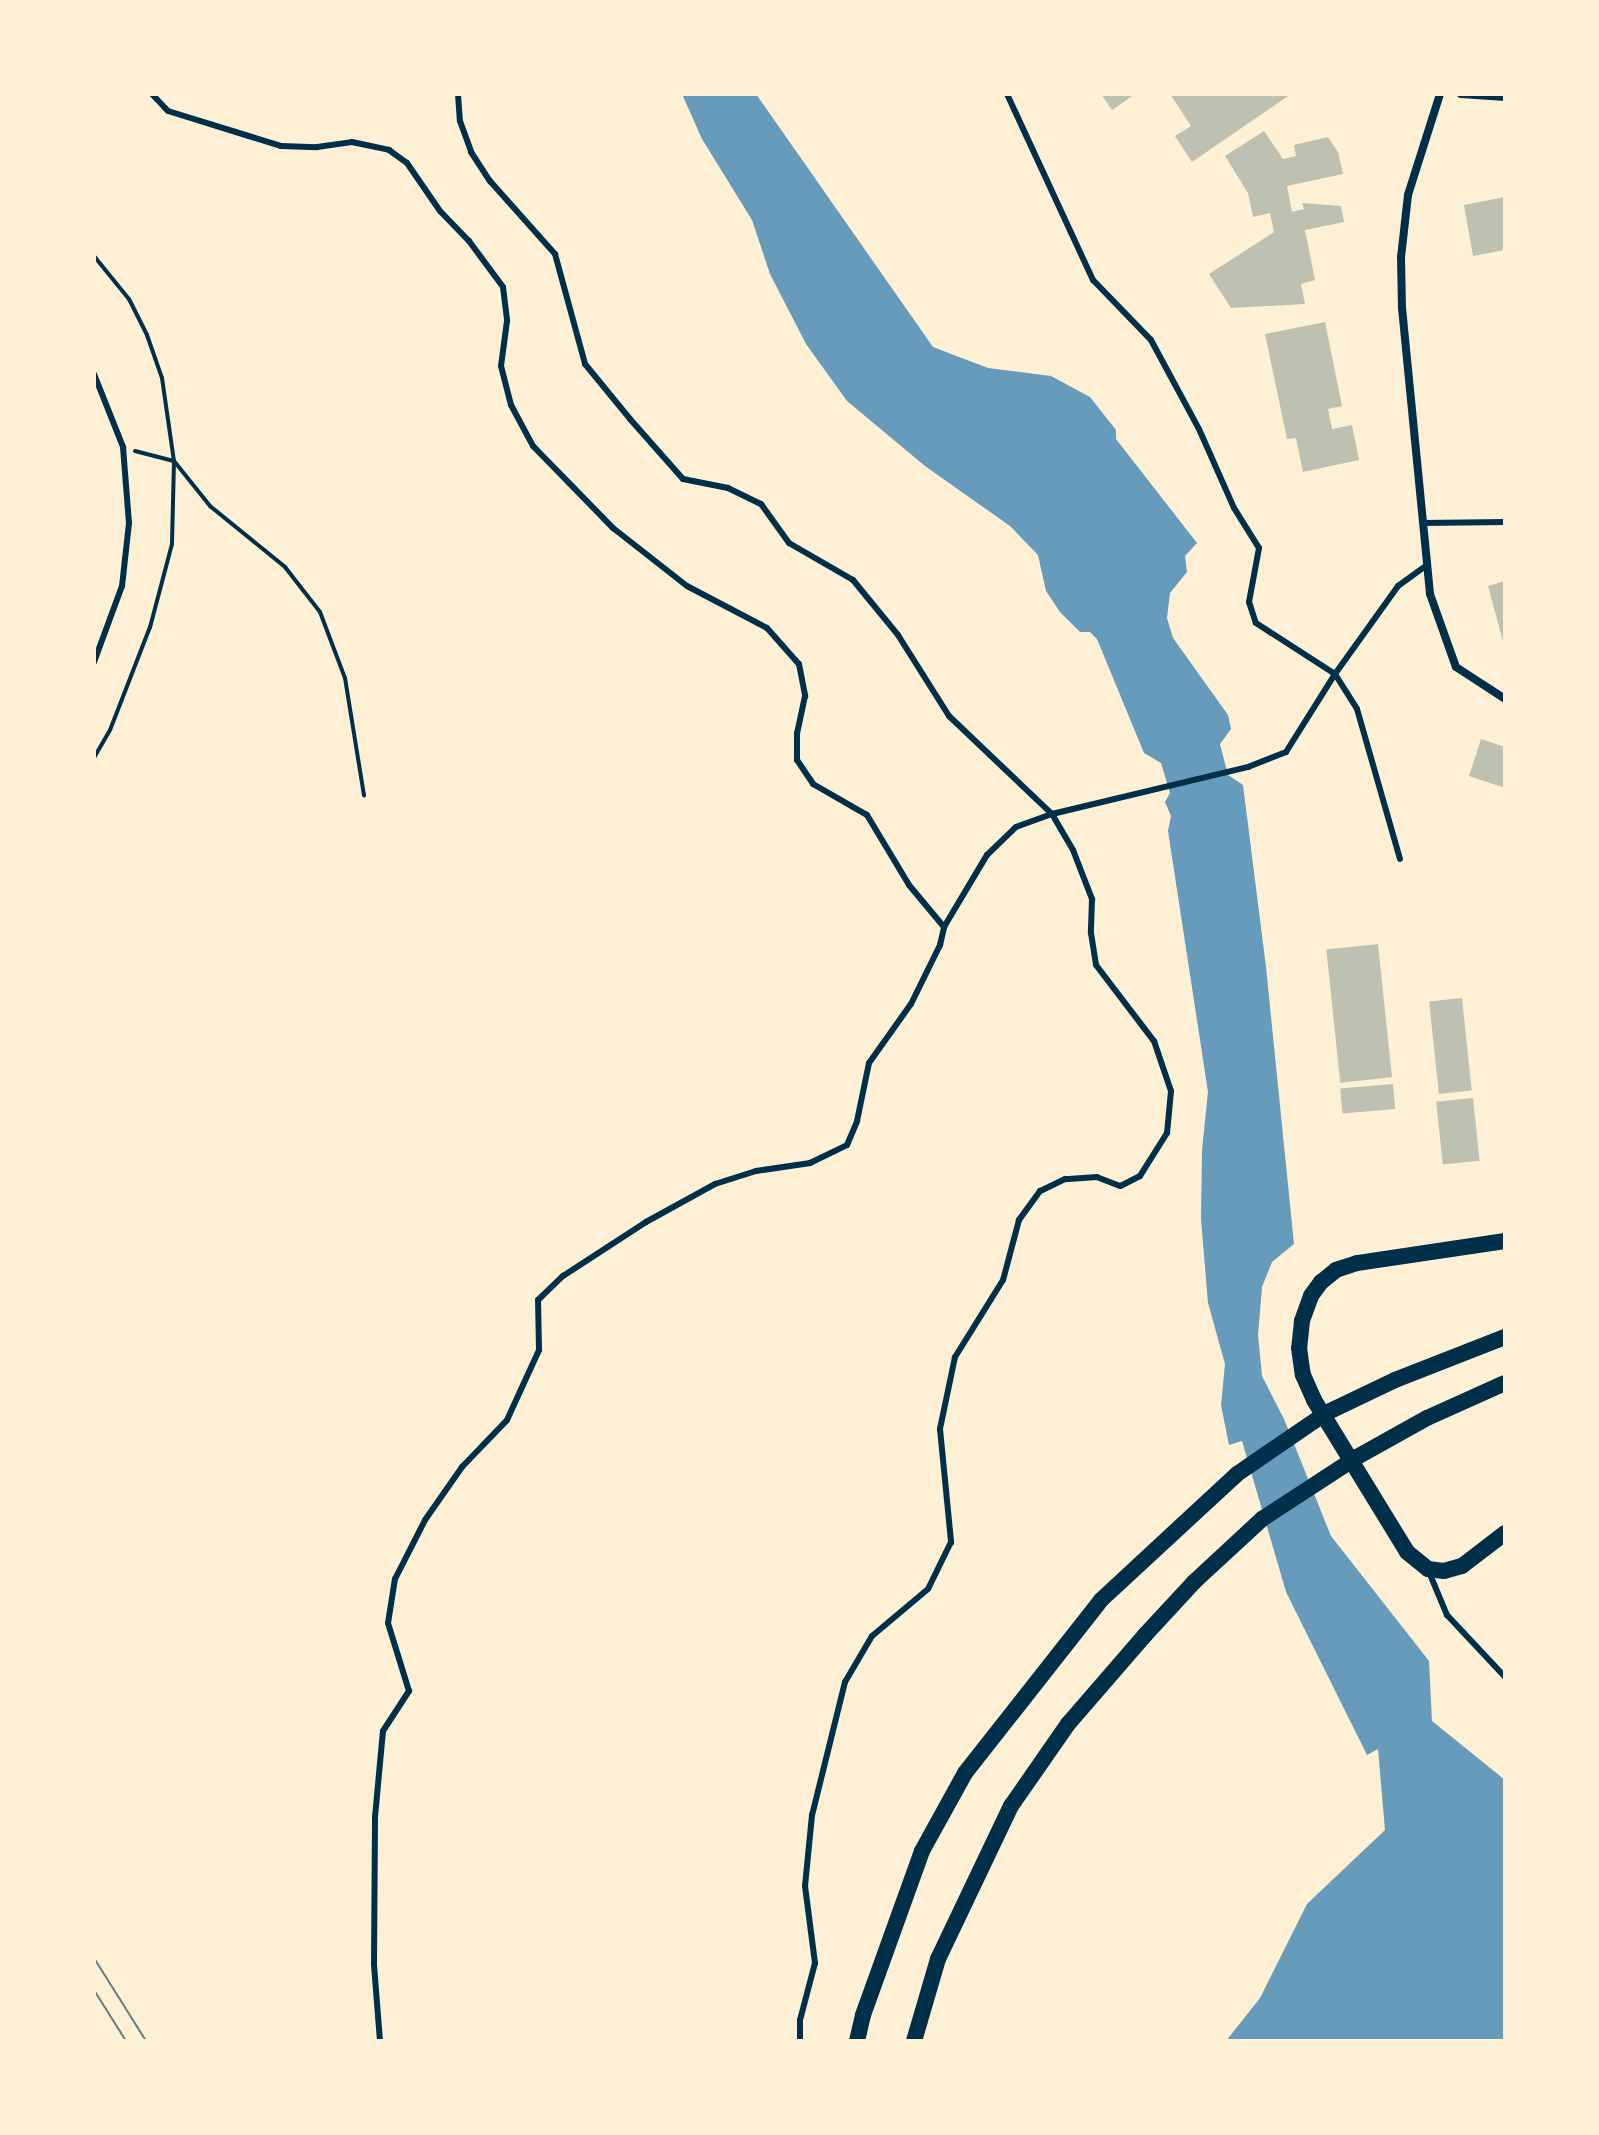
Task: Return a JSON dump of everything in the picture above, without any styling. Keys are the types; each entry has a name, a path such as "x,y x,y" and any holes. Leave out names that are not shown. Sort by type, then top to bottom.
{"main road":[{"path":"1505,1241 1357,1263 1336,1270 1321,1282 1311,1296 1302,1321 1299,1348 1303,1375 1314,1400 1407,1552 1428,1569 1444,1571 1462,1566 1505,1533"},
{"path":"857,2041 908,1885 965,1773 1042,1670 1101,1600 1237,1474 1326,1413 1395,1380 1505,1337"},
{"path":"914,2041 938,1959 1011,1806 1068,1724 1145,1635 1194,1582 1262,1519 1357,1457 1427,1418 1505,1383"}],"street":[{"path":"1440,94 1408,195 1401,257 1403,323 1430,594 1456,667 1505,699"},
{"path":"1461,94 1505,97"}],"lane":[{"path":"152,94 168,111 281,146 317,147 352,142 389,150 407,163 440,211 503,287 507,321 501,366 511,405 533,446 613,528 687,586 767,628 799,664 805,696 797,733 797,760 813,784 867,815 909,885 944,927"},
{"path":"458,94 460,121 471,152 490,181 555,254 585,364 630,419 683,479 728,488 761,504 789,543 853,580 898,635 949,716 1052,814 1073,850 1092,899 1091,933 1096,965 1154,1041 1171,1091 1167,1133 1140,1176 1120,1186 1097,1177 1065,1179 1040,1191 1019,1220 1003,1280 955,1357 940,1429 951,1542 928,1589 872,1636 845,1682 812,1815 805,1886 815,1963 800,2020 800,2041"},
{"path":"1007,94 1093,280 1151,340 1199,429 1234,508 1259,548 1249,602 1256,623 1335,674 1357,709 1400,859"},
{"path":"94,374 123,447 129,523 122,586 94,662"},
{"path":"1423,523 1505,522"},
{"path":"380,2041 374,1964 375,1817 383,1731 409,1691 388,1623 395,1579 425,1520 462,1467 507,1420 539,1350 538,1300 563,1276 646,1222 715,1184 756,1171 810,1163 847,1145 857,1121 869,1063 911,1004 940,945 944,927 987,855 1016,827 1052,814 1248,767 1286,752 1335,674 1398,586 1427,565"},
{"path":"1428,1569 1447,1615 1505,1677"}],"path":[{"path":"94,256 129,299 147,335 162,378 174,461 172,544 150,627 110,730 94,758"},
{"path":"123,447 174,461 210,506 285,567 320,612 345,678 364,795"}],"water":[{"path":"682,94 756,94 933,347 988,368 1051,376 1090,397 1116,430 1116,439 1197,543 1185,556 1187,572 1170,593 1167,618 1173,638 1228,715 1231,729 1220,744 1228,775 1243,785 1266,967 1294,1244 1272,1262 1262,1287 1258,1335 1262,1376 1284,1419 1331,1536 1429,1661 1432,1721 1505,1780 1505,2041 1226,2041 1260,1998 1307,1904 1385,1830 1378,1749 1367,1755 1286,1592 1242,1441 1229,1445 1221,1405 1225,1364 1208,1303 1201,1219 1202,1150 1208,1092 1168,831 1171,816 1165,802 1170,793 1161,763 1144,753 1097,639 1090,632 1080,632 1060,612 1046,591 1038,555 1010,526 925,466 847,401 806,344 770,274 752,220 702,139"}],"building":[{"path":"1101,94 1135,94 1112,110"},
{"path":"1170,94 1291,94 1192,162 1175,136 1191,126"},
{"path":"1264,131 1283,159 1296,156 1294,145 1328,137 1338,152 1343,174 1287,186 1292,212 1304,209 1302,203 1341,206 1344,222 1305,230 1315,280 1301,284 1305,304 1231,308 1209,274 1274,232 1270,213 1253,217 1248,193 1225,156"},
{"path":"1505,197 1505,250 1473,256 1464,205"},
{"path":"1325,322 1342,406 1328,409 1332,429 1352,425 1359,460 1303,472 1296,438 1287,439 1265,334"},
{"path":"1505,581 1505,645 1504,645 1488,586"},
{"path":"1481,739 1505,747 1505,788 1469,776"},
{"path":"1378,944 1392,1077 1340,1083 1326,949"},
{"path":"1462,998 1472,1090 1439,1094 1429,1001"},
{"path":"1393,1084 1395,1109 1342,1114 1340,1089"},
{"path":"1473,1098 1480,1161 1443,1165 1436,1102"}],"tram line":[{"path":"94,1958 146,2041"},
{"path":"94,1990 126,2041"}]}
